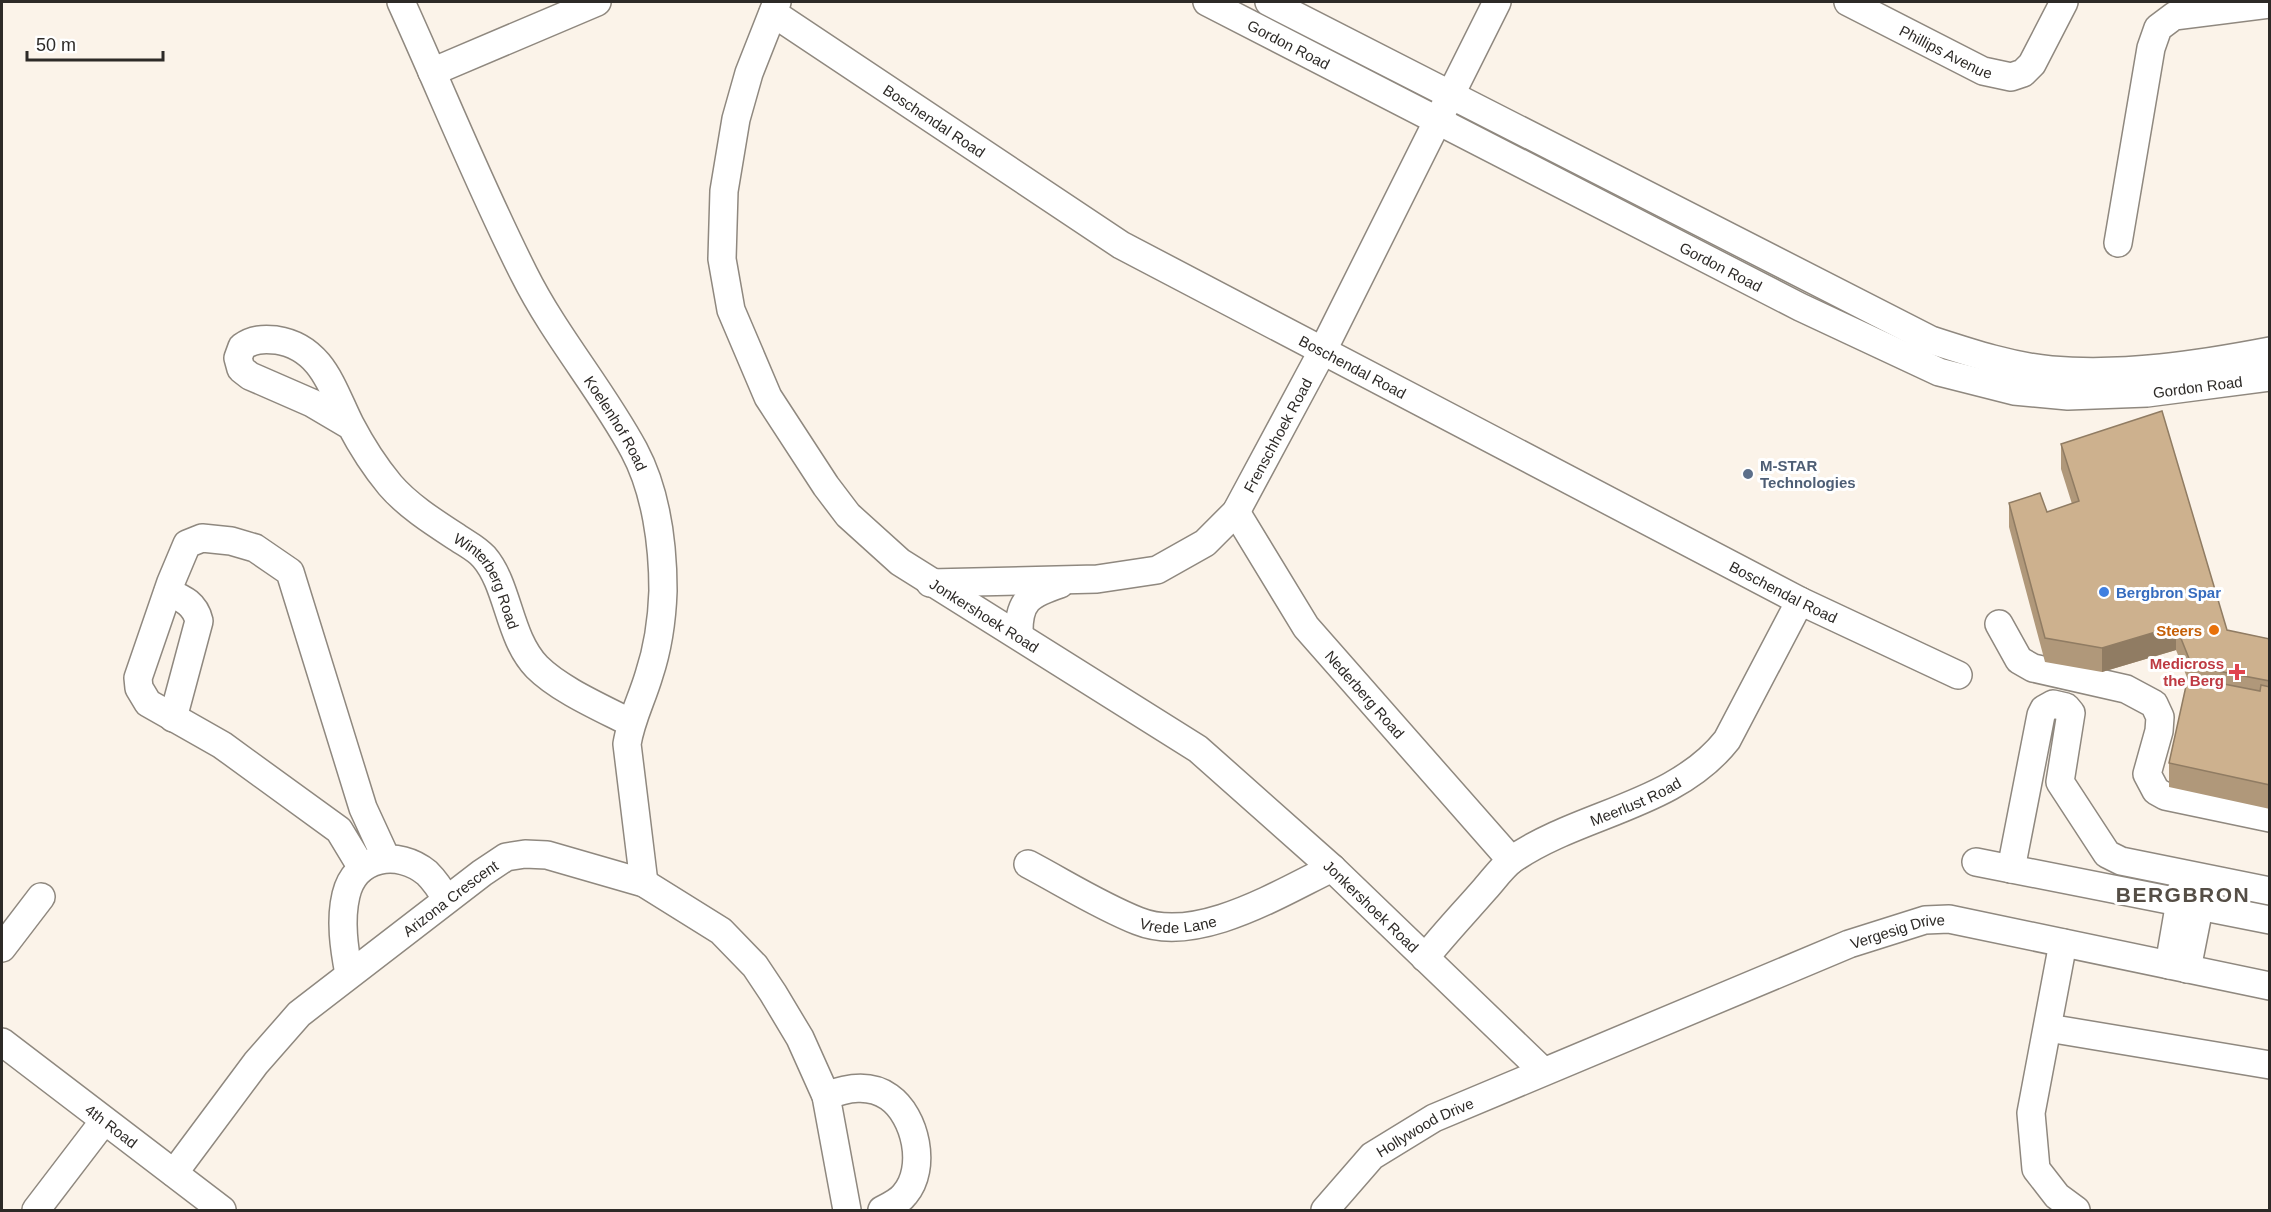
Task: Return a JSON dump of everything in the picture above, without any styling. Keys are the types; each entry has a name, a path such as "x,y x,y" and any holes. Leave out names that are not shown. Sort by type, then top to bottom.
{"street":[{"name":"Koelenhof Road","path":"401,2 480,184 525,276 635,452 651,491 663,590 660,633 649,676 631,723 627,744 644,883"},
{"path":"432,72 597,2"},
{"name":"Gordon Road","path":"1207,2 1800,307 1939,372 2050,370 2107,372 2162,369 2270,351"},
{"name":"Gordon Road","path":"1269,2 1931,340 1985,371 2014,391 2106,396 2270,377"},
{"name":"Frenschhoek Road","path":"930,583 1097,579 1157,570 1205,543 1236,512 1323,350 1497,2"},
{"name":"Phillips Avenue","path":"1848,2 1983,71 2011,77 2023,73 2039,52 2064,2"},
{"path":"2118,243 2151,48 2158,28 2174,16 2270,4"},
{"name":"Boschendal Road","path":"775,7 1121,245 1800,601 1958,675"},
{"name":"Jonkershoek Road","path":"775,7 749,73 736,119 724,191 722,259 731,309 768,397 826,486 868,536 930,583 1019,635 1198,749 1332,868 1543,1071"},
{"name":"Winterberg Road","path":"351,426 384,476 403,498 484,557 496,578 505,606 526,653 538,668 582,698 631,723"},
{"name":"Nederberg Road","path":"1236,512 1306,627 1511,860"},
{"path":"202,538 231,541 255,548 290,572 363,808 374,863 339,830 222,745 148,704 139,688 138,678 187,544 202,538"},
{"path":"1019,635 1020,615 1032,595 1075,579"},
{"path":"168,592 184,599 196,609 199,621 173,718"},
{"name":"Meerlust Road","path":"1425,958 1511,860 1555,835 1661,792 1698,771 1713,758 1726,740 1800,601"},
{"path":"1999,624 2019,660 2033,668 2126,689 2154,704 2160,717 2159,731 2147,774 2156,791 2165,796 2270,818"},
{"path":"2011,869 2041,716 2044,709 2053,704 2066,707 2071,713 2060,772 2062,786 2107,854 2121,861 2270,891"},
{"name":"Arizona Crescent","path":"174,1173 256,1063 300,1014 446,899 506,857 525,854 547,855 644,883 721,932 755,966 800,1038 826,1096 847,1210"},
{"path":"349,974 344,950 345,905 352,878 374,863 399,859 426,873 446,899"},
{"path":"1976,862 2270,920"},
{"name":"Vrede Lane","path":"1028,864 1139,922 1161,926 1209,922 1244,910 1332,868"},
{"path":"2178,967 2194,876"},
{"path":"2,948 41,897"},
{"name":"Vergesig Drive","path":"1543,1071 1849,944 1925,920 1949,919 2270,986"},
{"path":"2063,943 2031,1113 2036,1169 2057,1196 2076,1210"},
{"path":"2048,1028 2270,1065"},
{"name":"4th Road","path":"2,1042 222,1210"},
{"name":"Hollywood Drive","path":"1325,1210 1372,1156 1402,1135 1434,1118 1543,1071"},
{"path":"826,1096 856,1088 874,1090 890,1097 912,1128 917,1156 915,1173 906,1194 882,1210"},
{"path":"36,1210 104,1121"}],"building":[{"path":"2162,411 2227,630 2270,639 2270,681 2192,666 2176,626 2102,648 2045,638 2009,503 2040,493 2047,512 2079,501 2061,444"},
{"path":"2188,677 2260,691 2261,685 2270,687 2270,785 2169,763"}],"place":[{"name":"M-STAR Technologies","path":"1748,474"},
{"name":"Bergbron Spar","path":"2104,592"},
{"name":"Steers","path":"2214,630"},
{"name":"Medicross the Berg","path":"2237,672"}],"district":[{"name":"BERGBRON","path":"2183,894"}]}
